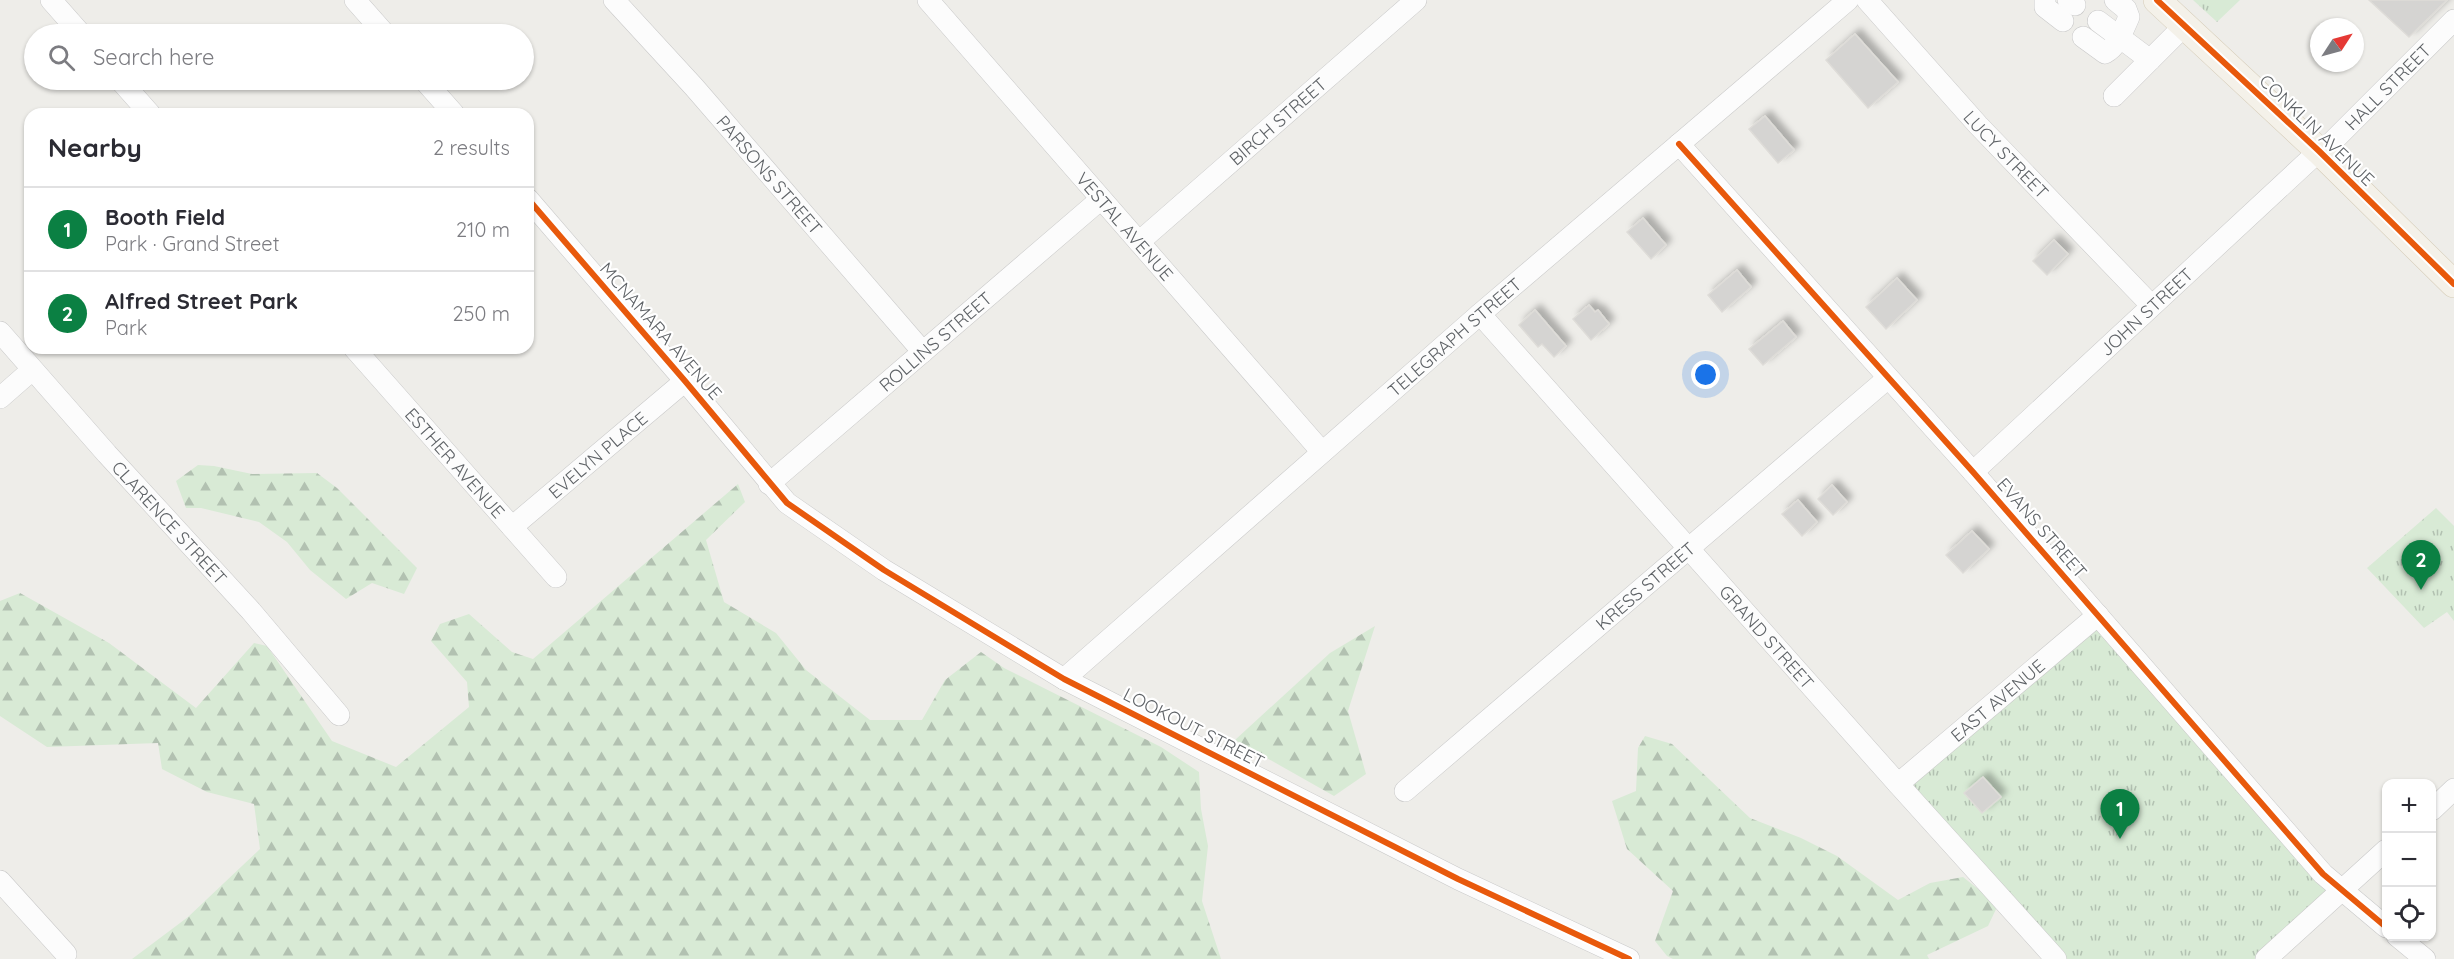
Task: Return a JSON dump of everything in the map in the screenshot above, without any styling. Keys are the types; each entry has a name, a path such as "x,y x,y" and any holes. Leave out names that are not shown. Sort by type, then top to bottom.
{"main road":[{"name":"CONKLIN AVENUE","path":"2157,0 2320,152 2454,284"}],"street":[{"path":"51,0 72,24"},
{"path":"356,0 376,24"},
{"name":"PARSONS STREET","path":"614,0 694,87 923,352"},
{"name":"BIRCH STREET","path":"1139,242 1416,0"},
{"name":"TELEGRAPH STREET","path":"1064,679 1480,314 1848,0"},
{"name":"LUCY STREET","path":"1867,0 1978,125 2151,305"},
{"path":"2045,0 2045,7 2068,9"},
{"path":"2083,37 2105,53 2111,50 2121,36 2129,17 2126,9 2115,0"},
{"name":"VESTAL AVENUE","path":"932,2 1322,452"},
{"name":"HALL STREET","path":"2320,152 2454,20"},
{"path":"2098,21 2121,36 2150,60"},
{"path":"2114,96 2185,25"},
{"path":"129,90 145,108"},
{"path":"433,90 449,108"},
{"name":"EVANS STREET","path":"1680,144 1973,472 2323,874 2382,924"},
{"name":"JOHN STREET","path":"1973,472 2151,305 2320,152"},
{"name":"ROLLINS STREET","path":"769,484 1101,199"},
{"name":"MCNAMARA AVENUE","path":"534,206 685,381 769,484"},
{"name":"GRAND STREET","path":"1480,314 2056,959"},
{"name":"CLARENCE STREET","path":"0,332 106,454 251,610 339,715"},
{"name":"ESTHER AVENUE","path":"359,354 556,577"},
{"path":"0,398 32,370"},
{"name":"KRESS STREET","path":"1405,791 1888,378"},
{"name":"EVELYN PLACE","path":"512,527 685,381"},
{"name":"LOOKOUT STREET","path":"769,484 787,503 884,570 1064,679 1458,879 1629,959"},
{"name":"EAST AVENUE","path":"1898,784 2098,615"},
{"path":"2436,806 2454,789"},
{"path":"2266,959 2382,854"},
{"path":"0,881 66,954"},
{"path":"2403,941 2425,959"}],"green space":[{"path":"2193,0 2240,0 2217,22"},
{"path":"198,465 252,474 317,473 337,488 417,568 404,594 372,583 346,599 310,570 287,542 259,522 201,508 186,508 176,481"},
{"path":"738,484 745,502 706,540 724,602 776,633 806,670 870,720 922,720 945,680 981,652 1004,668 1161,747 1199,772 1201,809 1208,846 1202,901 1221,959 132,959 188,917 260,849 254,804 207,792 162,769 158,743 47,747 0,716 0,601 20,593 109,643 196,708 254,643 267,646 332,741 396,767 469,707 467,682 431,641 440,624 469,614 512,652 533,659"},
{"path":"2436,508 2454,526 2454,621 2447,612 2424,628 2367,568"},
{"path":"2098,624 2330,892 2255,959 2066,959 1908,785"},
{"path":"1375,626 1348,711 1366,774 1334,796 1235,740 1330,653"},
{"path":"1645,736 1672,744 1750,818 1801,838 1837,856 1898,900 1930,883 1963,877 1998,905 1988,926 1927,955 1929,959 1673,959 1667,956 1655,941 1673,891 1627,849 1612,801 1636,791 1638,748"}],"building":[{"path":"2369,0 2447,0 2409,37"},
{"path":"1855,34 1898,82 1868,108 1826,60"},
{"path":"1765,116 1794,150 1778,163 1749,129"},
{"path":"1643,218 1666,245 1651,259 1627,232"},
{"path":"2054,240 2068,254 2047,275 2033,261"},
{"path":"1737,270 1751,287 1722,312 1708,295"},
{"path":"1897,278 1917,300 1886,329 1866,307"},
{"path":"1589,305 1595,312 1598,310 1609,324 1591,340 1573,319"},
{"path":"1535,310 1566,346 1554,357 1542,344 1538,347 1519,325"},
{"path":"1783,321 1796,337 1763,365 1749,349"},
{"path":"1832,485 1847,502 1833,515 1818,499"},
{"path":"1798,500 1817,522 1802,536 1782,514"},
{"path":"1972,531 1989,549 1963,573 1946,555"},
{"path":"1983,777 2001,797 1982,813 1964,793"}],"cycle path":[{"path":"2157,0 2319,151 2454,284"},
{"path":"1679,144 1973,472 2323,874 2382,924"},
{"path":"534,206 787,503 884,570 1064,679 1458,879 1629,959"}],"place":[{"name":"Alfred Street Park","path":"2421,590"},
{"name":"Booth Field","path":"2120,839"}]}
